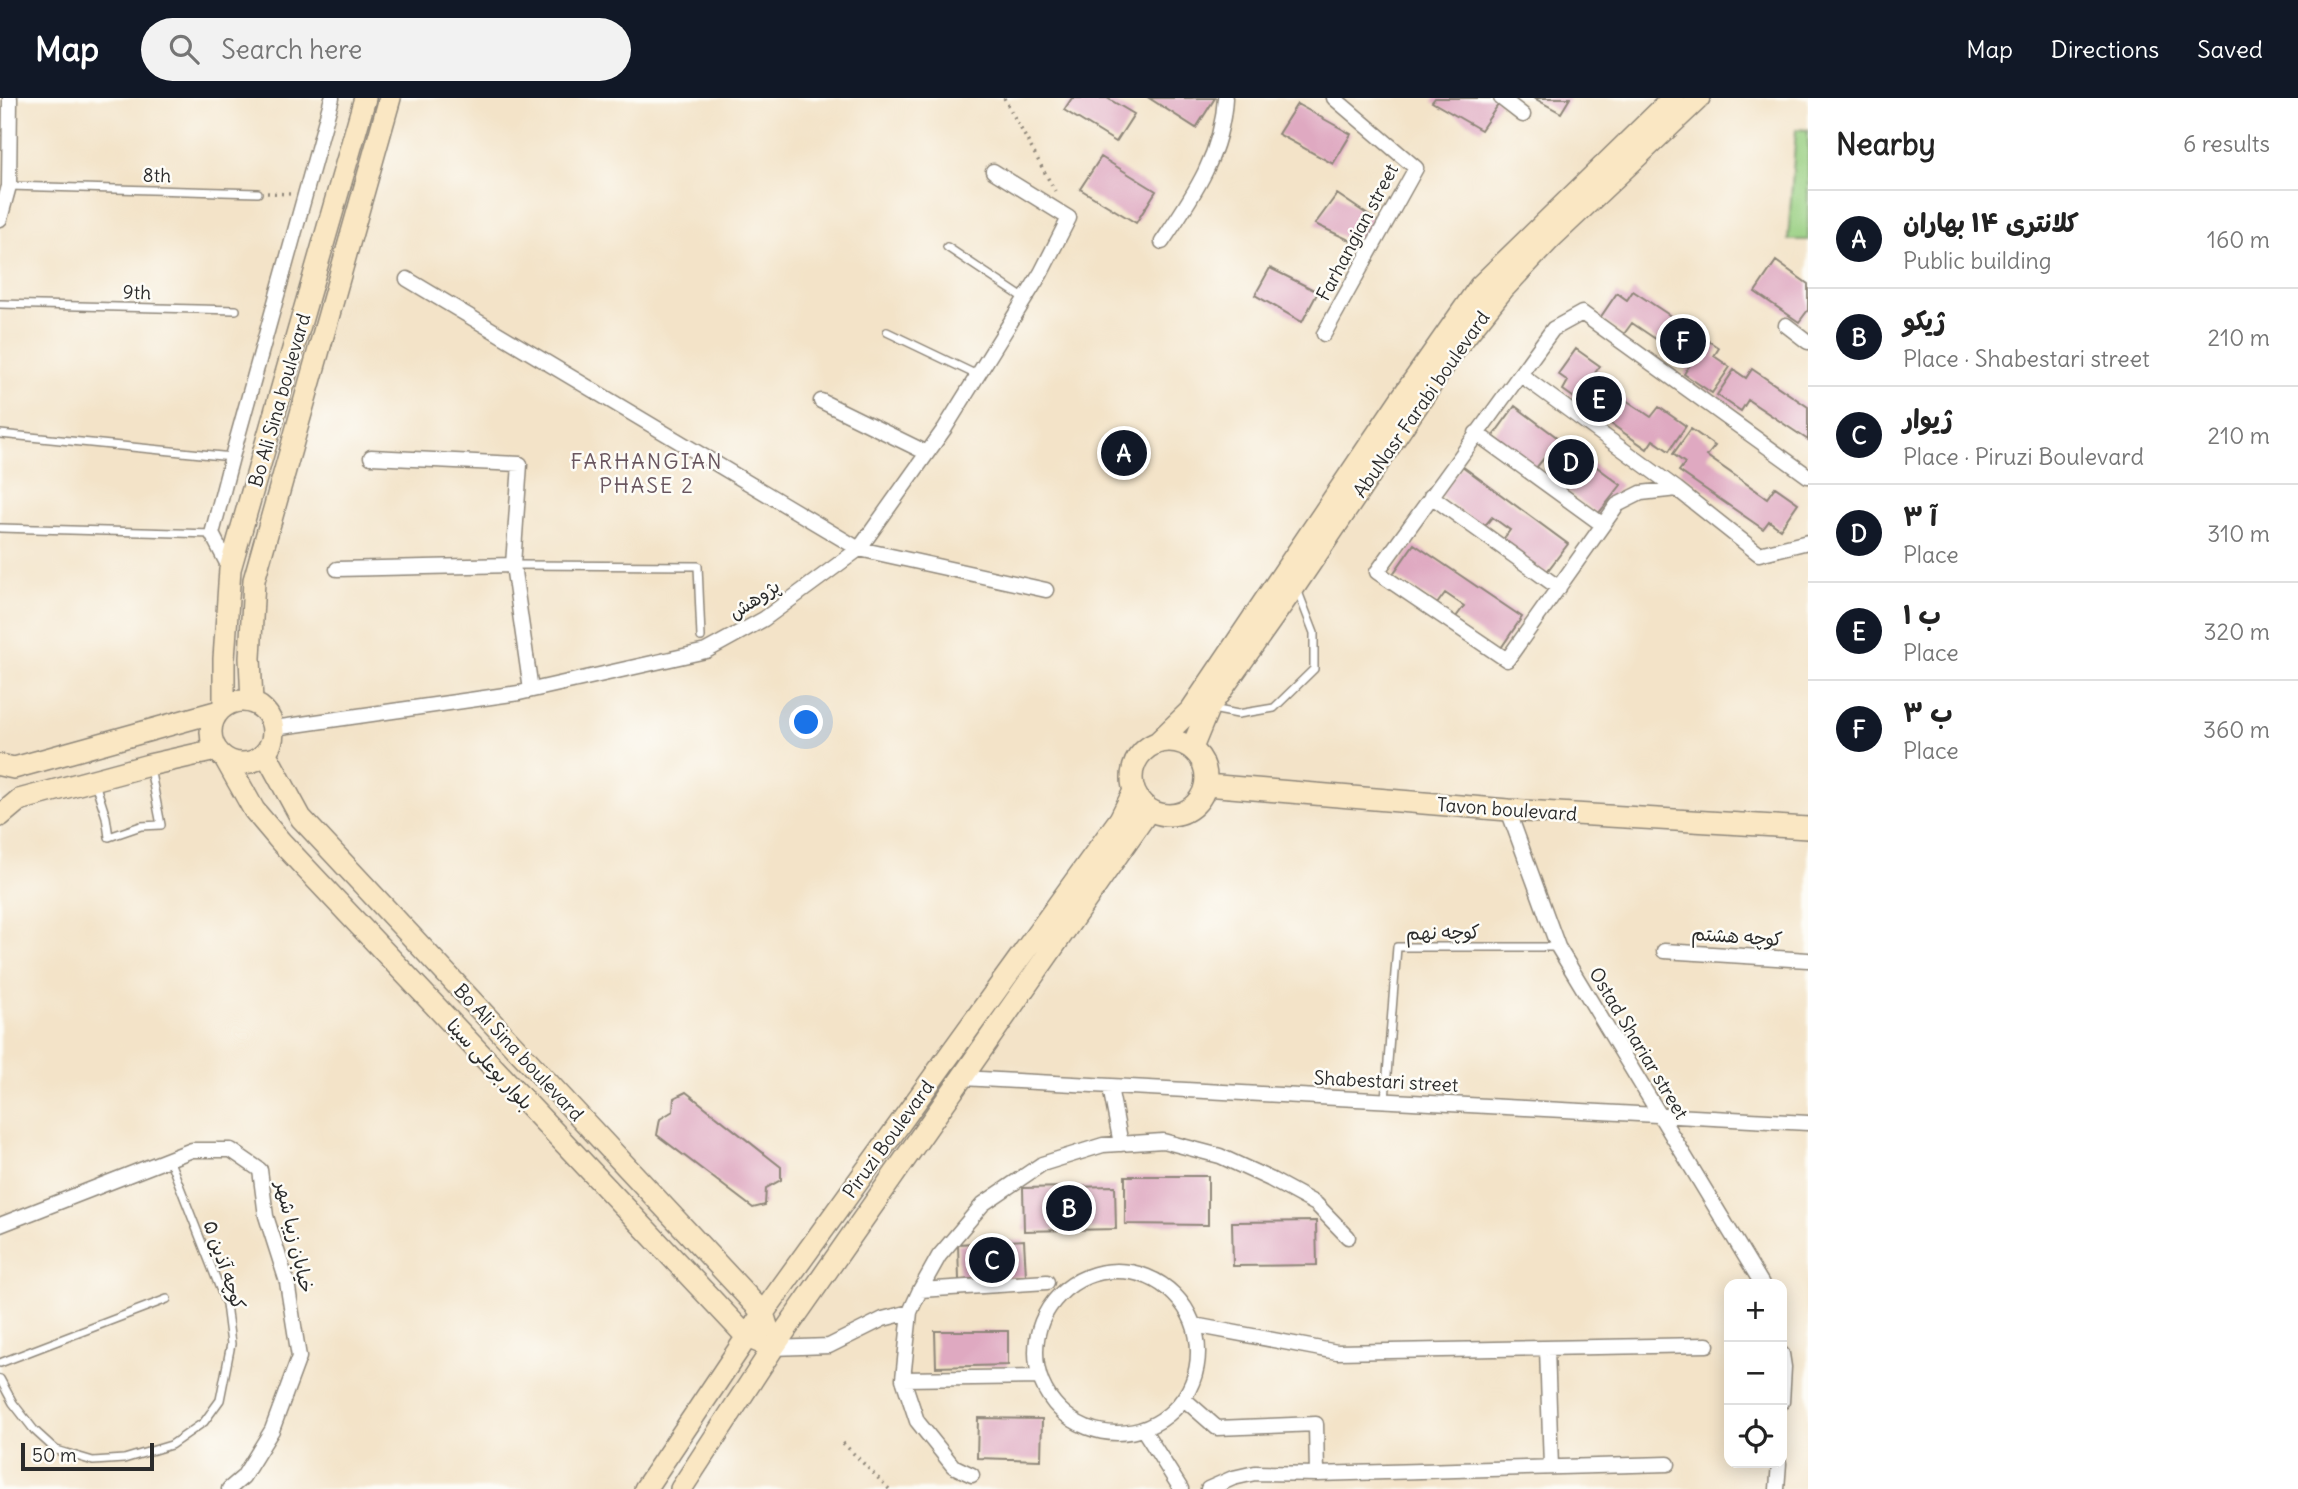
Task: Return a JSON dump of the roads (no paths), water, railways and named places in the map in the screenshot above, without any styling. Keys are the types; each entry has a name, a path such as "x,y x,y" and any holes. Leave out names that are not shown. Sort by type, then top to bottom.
{"street":[{"path":"0,219 9,186 10,98"},
{"path":"230,569 212,534 332,98"},
{"name":"Bo Ali Sina boulevard","path":"221,709 230,569 365,98"},
{"name":"Bo Ali Sina boulevard","path":"252,702 250,658 254,580 390,98"},
{"path":"1162,242 1201,185 1224,123 1225,98"},
{"name":"Farhangian street","path":"1324,334 1416,169 1334,98"},
{"path":"1501,98 1523,115"},
{"name":"AbuNasr Farabi boulevard","path":"1192,748 1208,709 1480,286 1673,98"},
{"name":"AbuNasr Farabi boulevard","path":"1159,741 1191,710 1504,288 1552,238 1699,98"},
{"name":"پژوهش","path":"274,728 531,690 706,651 764,619 859,549 978,376 1025,299 1069,218 993,171"},
{"path":"407,279 859,549 1046,590"},
{"path":"1677,489 1641,493 1617,505 1507,660 1377,572 1553,329 1582,313 1808,477"},
{"path":"1786,325 1808,342"},
{"path":"1521,375 1677,489 1759,554 1808,542"},
{"path":"821,401 927,453"},
{"path":"1476,433 1603,525"},
{"path":"371,457 520,464 513,565 531,690"},
{"path":"1431,496 1559,588"},
{"path":"337,569 513,565"},
{"path":"0,765 14,768 221,709 233,702 252,702 262,708 270,717 274,728 273,742 265,754 254,762 240,764 221,755 149,765 19,800 0,816"},
{"path":"221,709 212,723 211,737 221,755"},
{"path":"1159,741 1182,742 1192,748 1201,758 1206,771 1206,785 1200,799 1190,809 1177,815 1149,810 1140,802 1131,780 1133,767 1139,756 1159,741"},
{"name":"Bo Ali Sina boulevard","path":"265,754 301,818 763,1314 773,1348"},
{"name":"بلوار بوعلی سینا","path":"221,755 254,810 281,842 747,1337 773,1348"},
{"name":"Tavon boulevard","path":"1206,785 1508,810 1808,828"},
{"name":"Piruzi Boulevard","path":"645,1489 763,1314 1120,819 1134,791"},
{"name":"Piruzi Boulevard","path":"681,1489 773,1348 1149,810"},
{"name":"Ostad Shariar street","path":"1508,810 1558,947 1759,1279"},
{"name":"کوچه هشتم","path":"1664,951 1808,960"},
{"name":"Shabestari street","path":"962,1078 1808,1123"},
{"path":"1110,1087 1121,1144"},
{"path":"972,1475 953,1466 917,1421 903,1379 910,1312 939,1256 983,1204 1042,1164 1103,1145 1163,1141 1220,1156 1270,1179 1316,1204 1348,1237"},
{"name":"خیابان زیبا شهر","path":"0,1225 192,1150 231,1150 260,1170 267,1216 287,1282 299,1357 272,1430 243,1477 229,1489"},
{"path":"1105,1272 1133,1272 1159,1282 1180,1300 1194,1325 1199,1350 1195,1375 1184,1399 1166,1417 1143,1429 1118,1433 1092,1429 1069,1418 1051,1400 1039,1377 1035,1349 1041,1322 1056,1298 1078,1281 1105,1272"},
{"path":"920,1290 1047,1282"},
{"path":"773,1348 829,1346 883,1319 910,1312"},
{"path":"1194,1325 1337,1352 1707,1345"},
{"path":"1547,1348 1551,1467"},
{"path":"903,1379 1039,1377"},
{"path":"1184,1399 1217,1428 1316,1424 1317,1474"},
{"path":"1143,1429 1181,1489"},
{"path":"1208,1489 1233,1478 1255,1473 1317,1474 1668,1464"},
{"path":"1777,1489 1779,1468"}],"lane":[{"name":"8th","path":"9,186 258,193"},
{"path":"947,247 1025,299"},
{"name":"9th","path":"0,304 236,310"},
{"path":"887,332 978,376"},
{"path":"0,434 232,457"},
{"path":"0,528 212,534"},
{"path":"513,565 698,566 701,637"},
{"path":"1208,709 1238,714 1274,708 1314,668 1314,633 1288,581"},
{"path":"94,779 106,817 109,837 141,826 161,825 149,765"},
{"name":"کوچه نهم","path":"1385,1101 1397,947 1558,947"},
{"name":"کوچه آذین ۵","path":"0,1379 13,1403 34,1430 56,1450 93,1461 124,1459 171,1445 204,1422 220,1400 231,1344 226,1304 169,1160"},
{"path":"0,1363 167,1298"}],"place":[{"name":"ب ۳","path":"1683,341"},
{"name":"ب ۱","path":"1599,399"},
{"name":"کلانتری ۱۴ بهاران","path":"1124,453"},
{"name":"آ ۳","path":"1571,462"},
{"name":"ژیکو","path":"1069,1208"},
{"name":"ژیوار","path":"992,1260"}],"district":[{"name":"FARHANGIAN PHASE 2","path":"647,474"}]}
